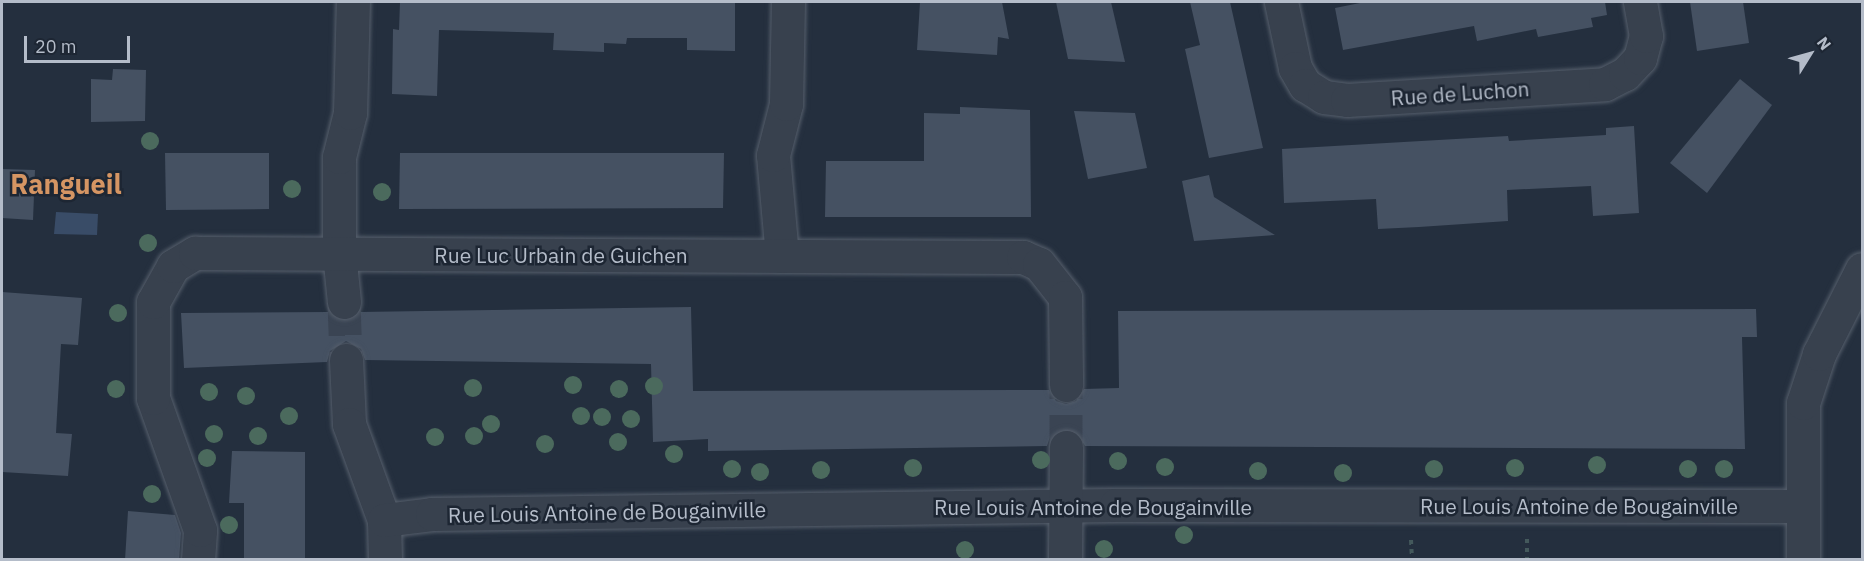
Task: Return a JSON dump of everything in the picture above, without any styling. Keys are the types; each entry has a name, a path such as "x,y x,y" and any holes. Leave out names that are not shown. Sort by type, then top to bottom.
{"street":[{"path":"344,302 339,253 339,157 350,113 352,2"},
{"path":"782,256 773,155 786,104 788,2"},
{"name":"Rue de Luchon","path":"1281,2 1295,68 1305,85 1324,97 1347,100 1605,84 1624,74 1640,58 1646,36 1640,2"},
{"name":"Rue Luc Urbain de Guichen","path":"198,560 200,530 153,398 153,302 173,266 195,253 1023,257 1039,264 1065,297 1066,386"},
{"path":"1803,560 1803,403 1819,354 1863,269"},
{"path":"346,360 349,424 384,520 385,560"},
{"path":"1065,560 1066,447"},
{"name":"Rue Louis Antoine de Bougainville","path":"384,520 432,514 1067,507 1802,506"}],"water":[{"path":"56,212 98,214 97,235 54,234"}],"building":[{"path":"400,2 735,2 735,51 687,50 687,38 627,38 626,44 604,43 604,52 553,50 554,33 439,30 437,96 392,94 393,29 399,30"},
{"path":"920,2 1002,2 1009,39 998,37 997,55 917,50"},
{"path":"1056,2 1111,2 1125,62 1068,59"},
{"path":"1190,2 1230,2 1263,148 1209,158 1185,49 1200,45"},
{"path":"1365,2 1605,2 1607,15 1591,18 1593,27 1538,37 1536,29 1477,41 1474,26 1343,50 1335,8"},
{"path":"1690,2 1743,2 1749,43 1697,51"},
{"path":"113,69 146,70 145,121 91,122 91,79 112,80"},
{"path":"1740,79 1772,105 1707,193 1670,163"},
{"path":"960,107 1030,110 1031,217 825,217 826,161 924,161 924,113 960,114"},
{"path":"1074,111 1135,113 1147,168 1088,179"},
{"path":"1634,126 1639,213 1593,216 1591,186 1507,190 1508,221 1419,227 1378,229 1376,199 1284,203 1282,149 1508,136 1509,141 1606,135 1606,128"},
{"path":"165,153 269,153 269,209 166,210"},
{"path":"400,153 724,153 723,208 399,209"},
{"path":"2,169 35,170 33,220 2,218"},
{"path":"1209,175 1214,197 1275,235 1194,241 1182,181"},
{"path":"2,292 82,298 78,345 61,344 56,433 72,434 68,476 2,472"},
{"path":"691,307 693,391 1049,390 1056,401 1066,404 1076,401 1084,389 1119,388 1118,311 1756,309 1757,337 1742,337 1745,449 1085,446 1076,431 1066,428 1050,437 1047,446 708,451 708,439 653,442 651,364 365,360 361,349 346,341 330,351 327,362 184,368 181,313 328,312 345,321 359,312"},
{"path":"232,451 305,452 305,560 244,560 244,503 229,503"},
{"path":"128,511 175,515 181,533 179,560 125,560"}],"tunnel":[{"path":"344,302 346,360"},
{"path":"1066,385 1066,447"}],"district":[{"name":"Rangueil","path":"66,184"}]}
